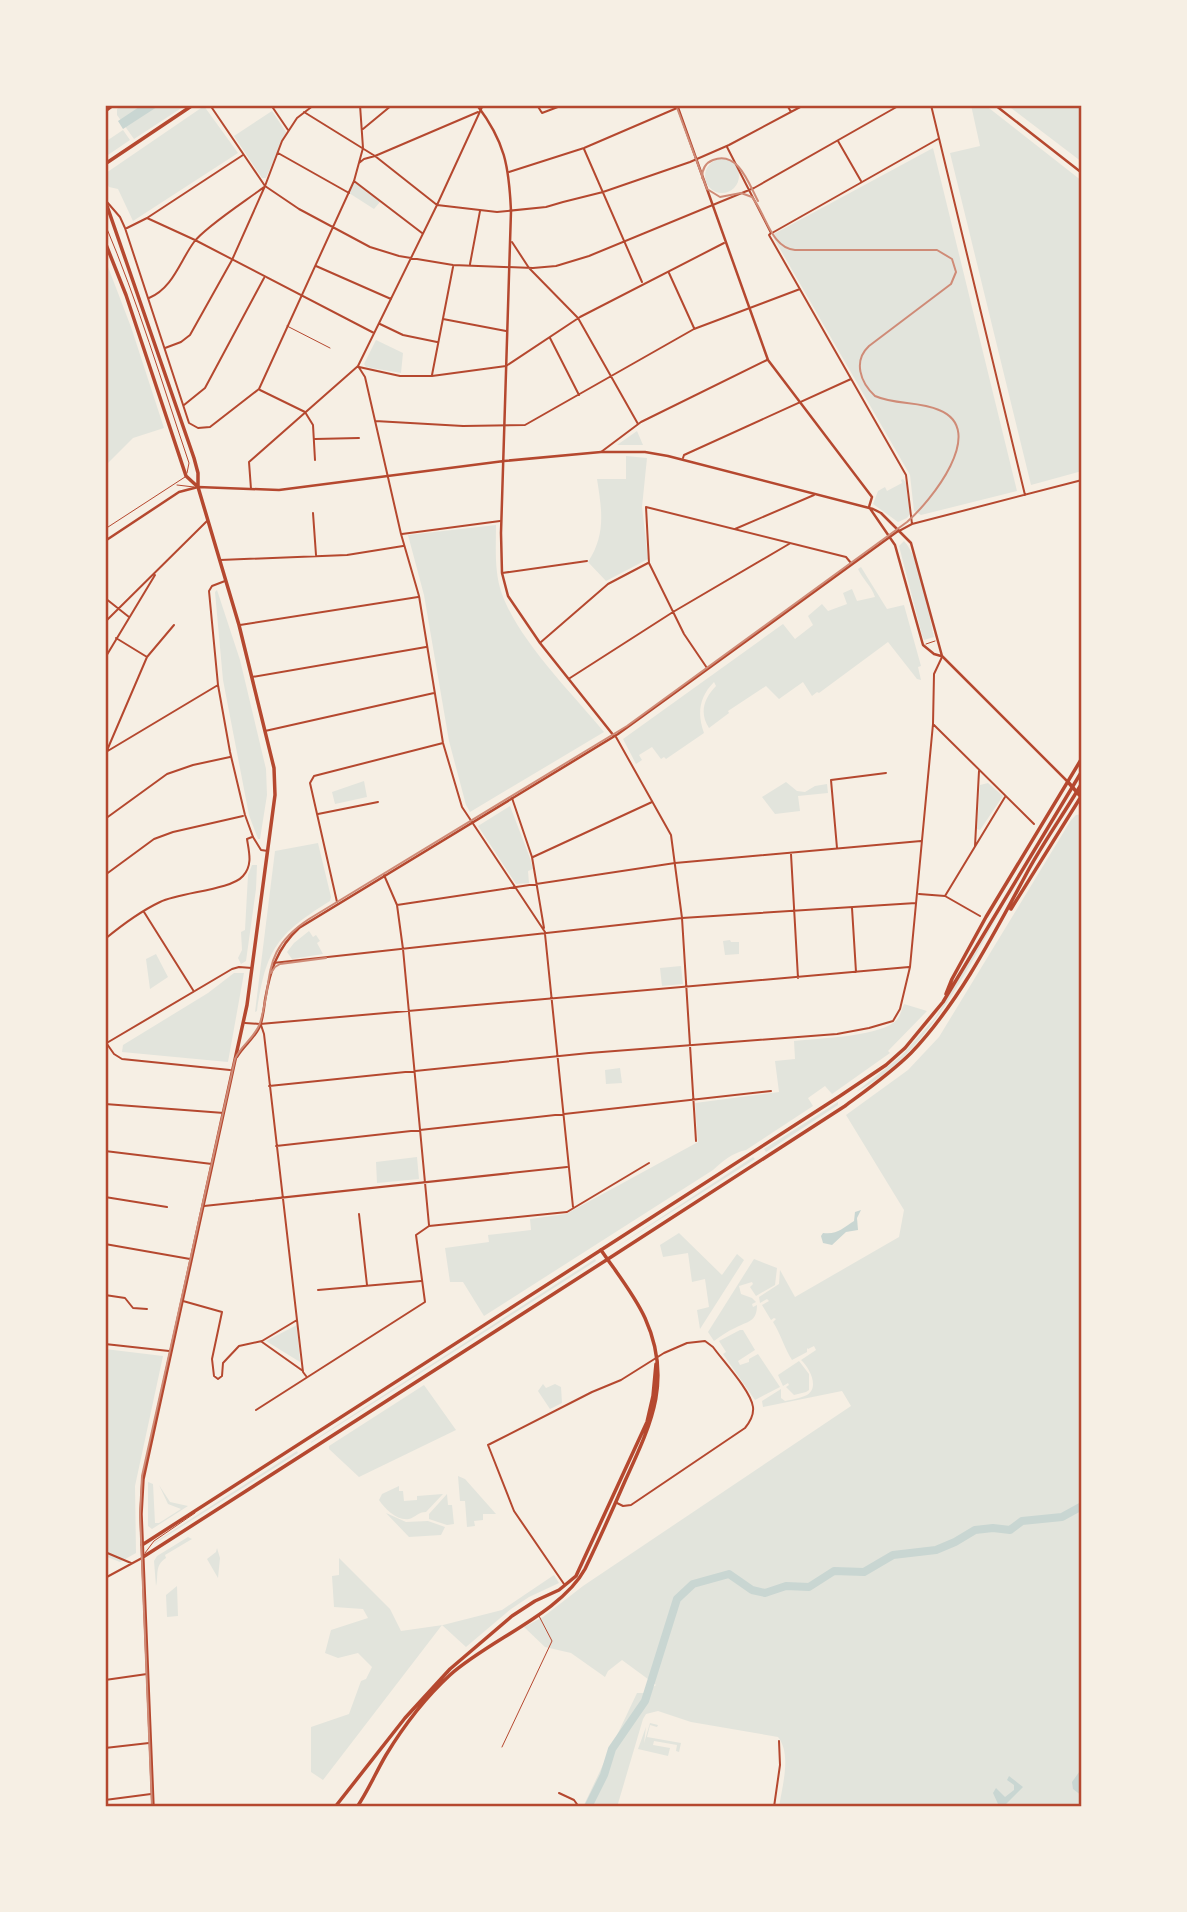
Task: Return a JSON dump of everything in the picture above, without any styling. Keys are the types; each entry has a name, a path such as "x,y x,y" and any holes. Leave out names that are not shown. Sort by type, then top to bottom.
{"main road":[{"path":"105,111 113,105"},
{"path":"105,164 193,105"},
{"path":"105,200 194,458 198,487 239,625 275,781 244,1023 143,1476 141,1514 153,1807"},
{"path":"105,243 126,295 186,476 198,487"},
{"path":"943,1002 972,941 1082,758"},
{"path":"142,1545 871,1075 905,1048 943,1002 1082,771"},
{"path":"143,1557 874,1085 910,1054 950,1003 999,927 1082,796 1068,782"},
{"path":"999,927 1030,867 1082,783"},
{"path":"357,1807 401,1732 440,1686 478,1652 554,1604 573,1588 581,1577 616,1502 654,1415 659,1382 656,1360 643,1315 601,1250"},
{"path":"335,1807 437,1681 524,1608 565,1586 579,1572 647,1422 653,1396 656,1360"},
{"path":"302,1443 308,1451"},
{"path":"550,1595 556,1597 554,1604"},
{"path":"524,1608 525,1617 531,1618"}],"street":[{"path":"210,105 265,187 370,247 453,265 529,268 564,264 749,190 900,105"},
{"path":"271,105 288,131"},
{"path":"164,348 181,342 190,335 232,260 288,131 304,112 314,105"},
{"path":"105,200 120,217 125,229 190,424 198,428 210,428 259,389 354,181 363,148 360,105"},
{"path":"362,129 392,105"},
{"path":"477,105 505,154 509,172 511,240 501,520 502,573 508,596 540,643 615,736 671,835 682,918 696,1140"},
{"path":"251,490 249,462 358,366 438,205 475,117 483,105"},
{"path":"537,105 542,113 563,105"},
{"path":"509,172 584,148 684,105"},
{"path":"787,105 791,113"},
{"path":"304,112 375,156 438,205 480,211 511,211 546,207 603,192 696,160 804,105"},
{"path":"931,105 1025,495"},
{"path":"995,105 1082,173"},
{"path":"678,106 768,360 872,497 869,508"},
{"path":"358,164 364,159 481,110"},
{"path":"771,233 939,138"},
{"path":"838,141 861,182"},
{"path":"727,146 771,233 769,235 906,475 912,524"},
{"path":"584,148 642,284"},
{"path":"277,152 349,193"},
{"path":"125,229 147,218 244,154"},
{"path":"354,181 423,234"},
{"path":"148,299 160,293 170,282 195,240 265,187"},
{"path":"470,265 480,211"},
{"path":"147,218 195,240 375,334"},
{"path":"511,240 529,268 578,318 638,424"},
{"path":"358,366 400,376 432,376 506,366 578,318 725,242"},
{"path":"432,376 453,265"},
{"path":"315,266 392,299"},
{"path":"668,271 694,329"},
{"path":"183,406 205,388 265,277"},
{"path":"374,421 525,425 694,329 800,289"},
{"path":"442,319 508,332"},
{"path":"380,324 403,335 438,342"},
{"path":"549,337 580,395"},
{"path":"601,452 638,424 768,360"},
{"path":"358,366 365,377 401,534 419,596 443,743 462,807 545,932"},
{"path":"683,459 684,455 851,379"},
{"path":"259,389 305,412 313,425 315,460"},
{"path":"314,439 359,438"},
{"path":"105,541 177,494 198,487 279,490 504,461 601,452 645,452 683,459 881,513 911,543 942,656 1068,782"},
{"path":"237,1057 261,1024 273,963 294,932 384,874 615,736 889,536 912,524 1082,481"},
{"path":"734,529 817,494"},
{"path":"708,668 684,634 649,563 646,507 846,557 852,563"},
{"path":"869,508 889,536 899,558 923,645 934,654 942,656"},
{"path":"313,513 316,556"},
{"path":"401,534 501,520"},
{"path":"105,622 208,521"},
{"path":"570,678 673,612 790,543"},
{"path":"219,560 347,555 405,546"},
{"path":"502,573 587,561"},
{"path":"540,643 608,584 649,563"},
{"path":"105,658 157,571"},
{"path":"226,581 212,586 209,591 218,685 245,816 261,850 268,851"},
{"path":"239,625 419,596"},
{"path":"105,598 130,617"},
{"path":"105,753 148,657 174,625"},
{"path":"116,638 148,657"},
{"path":"251,677 427,647"},
{"path":"268,1086 556,1057 837,1034 893,1021 900,1009 910,967 933,724 934,674 942,656"},
{"path":"105,753 218,685"},
{"path":"264,731 435,693"},
{"path":"933,724 1034,824"},
{"path":"337,903 310,783 314,776 443,743"},
{"path":"105,819 167,774 231,757"},
{"path":"975,847 979,770"},
{"path":"837,849 831,780 886,774"},
{"path":"945,896 1006,796"},
{"path":"512,798 532,857 545,932 573,1208"},
{"path":"532,857 652,801"},
{"path":"317,814 379,802"},
{"path":"105,875 154,839 173,832 245,816"},
{"path":"105,939 144,911 177,895 232,885 242,878 248,869 250,859 247,839 253,837"},
{"path":"397,905 675,863 922,841"},
{"path":"791,853 798,978"},
{"path":"384,874 397,905 403,949 429,1226"},
{"path":"918,894 945,896 980,916"},
{"path":"273,963 682,918 917,903"},
{"path":"852,907 856,972"},
{"path":"144,911 194,991"},
{"path":"244,1023 261,1024 910,967"},
{"path":"234,1070 122,1059 114,1054 106,1043 236,968 253,968"},
{"path":"261,1024 303,1372"},
{"path":"276,1146 771,1091"},
{"path":"105,1104 225,1114"},
{"path":"105,1151 213,1164"},
{"path":"256,1410 425,1302 416,1235 429,1226 567,1212 649,1163"},
{"path":"203,1207 569,1167"},
{"path":"105,1197 167,1207"},
{"path":"359,1214 367,1286"},
{"path":"105,1244 191,1259"},
{"path":"318,1290 422,1281"},
{"path":"105,1295 125,1298 133,1308 147,1309"},
{"path":"182,1300 222,1312 212,1359 216,1378 222,1376 223,1363 239,1346 262,1341 297,1320"},
{"path":"262,1341 306,1377"},
{"path":"565,1586 514,1511 488,1445 621,1380 687,1343 705,1341 713,1347 749,1396 753,1412 746,1428 631,1505 624,1506 616,1502"},
{"path":"105,1344 170,1351"},
{"path":"105,1552 132,1563"},
{"path":"105,1578 143,1557"},
{"path":"105,1680 148,1674"},
{"path":"774,1807 780,1765 779,1741"},
{"path":"105,1748 150,1743"},
{"path":"559,1793 574,1800 579,1807"},
{"path":"105,1800 152,1794"}],"lane":[{"path":"105,224 126,275 189,463 186,476 105,530"},
{"path":"287,326 330,348"},
{"path":"175,484 198,487"},
{"path":"923,645 937,640"},
{"path":"143,1557 150,1544 199,1509"},
{"path":"502,1746 552,1641 538,1614"}],"shaded area":[{"path":"123,105 186,105 134,139 117,115 117,109"},
{"path":"142,105 160,105 123,129 118,121"},
{"path":"971,105 985,105 1082,181 1082,471 1031,485 950,153 980,146"},
{"path":"1007,105 1082,105 1082,162"},
{"path":"204,106 238,153 133,221 118,189 109,187 105,179 106,173"},
{"path":"272,111 286,132 266,178 262,178 234,136"},
{"path":"123,130 130,140 105,157 105,142"},
{"path":"933,148 1017,491 921,515 914,511 910,475 772,235"},
{"path":"722,159 734,164 739,176 734,188 722,193 710,188 705,176 710,164"},
{"path":"354,181 380,202 374,209 349,193"},
{"path":"105,259 131,327 164,428 133,438 105,466"},
{"path":"376,340 403,353 401,373 366,367 364,364"},
{"path":"637,431 643,445 617,445"},
{"path":"626,456 647,458 642,507 648,559 606,581 588,562 600,532 601,512 597,479 626,479"},
{"path":"903,479 906,483 910,514 898,522 873,504 878,491 885,487 887,491 902,483"},
{"path":"496,525 498,577 510,612 533,648 604,732 470,812 449,741 424,595 408,535"},
{"path":"904,541 919,572 934,637 924,640 899,546"},
{"path":"861,567 887,609 904,605 921,666 918,667 921,680 917,679 888,642 819,693 812,696 803,682 779,699 766,686 728,711 729,713 709,728 704,711 708,696 716,686 714,682 702,700 701,719 704,733 666,759 661,759 652,747 639,755 642,760 636,764 623,739 783,624 795,639 813,625 808,616 822,604 828,611 847,604 843,593 852,589 857,601 875,597 858,569"},
{"path":"217,590 240,660 266,769 267,795 260,839 249,815 223,680 215,592"},
{"path":"364,781 367,797 335,804 332,792"},
{"path":"786,782 797,791 805,792 815,786 827,784 828,793 798,796 800,811 775,814 762,797"},
{"path":"988,783 1003,796 980,830 977,829 980,785"},
{"path":"510,806 533,869 528,871 529,883 516,884 478,826"},
{"path":"1082,814 1082,1807 779,1807 785,1761 778,1737 691,1722 658,1711 646,1714 643,1719 617,1807 583,1807 637,1693 644,1693 656,1685 622,1660 608,1671 605,1677 571,1653 545,1647 524,1627 543,1617 583,1586 851,1406 842,1391 763,1407 762,1401 781,1389 781,1398 785,1401 805,1396 811,1391 812,1377 801,1360 816,1350 814,1346 807,1348 807,1352 792,1360 773,1322 776,1319 771,1320 762,1305 769,1301 767,1299 760,1303 759,1297 779,1284 780,1270 795,1297 899,1237 904,1210 846,1115 908,1070 939,1037 1071,820"},
{"path":"1058,817 1048,836 1023,874"},
{"path":"318,843 330,901 298,923 277,945 265,972 255,1012 275,851"},
{"path":"252,865 257,865 256,889 246,961 241,964 238,958 242,950 241,932 245,930 248,875"},
{"path":"1005,903 963,978 927,1031 906,1055 856,1092 901,1056 935,1018"},
{"path":"309,931 320,941 317,943 323,954 292,959 287,952"},
{"path":"723,941 739,942 739,954 725,955"},
{"path":"156,954 168,977 150,989 146,959"},
{"path":"681,966 683,984 662,986 660,968"},
{"path":"234,973 244,973 228,1062 122,1052 123,1045 208,993"},
{"path":"904,1004 927,1011 888,1051 890,1053 832,1094 825,1086 808,1098 813,1106 484,1316 463,1282 450,1282 445,1248 489,1242 488,1235 531,1230 530,1219 566,1214 698,1142 695,1103 779,1092 775,1061 795,1059 794,1041 859,1034 884,1028 897,1019"},
{"path":"620,1068 622,1083 606,1084 605,1070"},
{"path":"838,1102 838,1105 766,1152 764,1149"},
{"path":"417,1157 419,1179 377,1183 376,1162"},
{"path":"753,1157 755,1159 610,1251"},
{"path":"861,1210 857,1218 858,1230 846,1232 832,1245 823,1243 823,1233 836,1232 843,1228 854,1221 855,1212"},
{"path":"679,1233 722,1275 737,1254 744,1260 700,1329 697,1310 709,1307 705,1279 692,1282 688,1253 663,1257 660,1245"},
{"path":"595,1259 596,1261 311,1443 311,1442"},
{"path":"754,1259 777,1268 775,1285 756,1296 750,1287 752,1282 739,1286 741,1294 756,1302 752,1304 753,1307 757,1305 755,1315 714,1341 708,1332"},
{"path":"297,1325 300,1362 266,1341"},
{"path":"743,1330 755,1350 738,1361 740,1365 749,1362 749,1359 758,1354 780,1387 755,1400 723,1354 726,1352 719,1341"},
{"path":"105,1349 163,1356 135,1486 136,1553 120,1562 105,1556"},
{"path":"799,1361 809,1374 809,1390 794,1395 786,1387 788,1383 783,1386 778,1375"},
{"path":"543,1384 546,1388 555,1384 561,1387 562,1403 550,1409 538,1391"},
{"path":"424,1385 456,1430 359,1477 329,1449 329,1446"},
{"path":"297,1451 298,1453 154,1544 155,1542"},
{"path":"458,1476 465,1479 496,1514 483,1514 483,1520 474,1521 475,1526 467,1527 465,1501 460,1501"},
{"path":"148,1482 153,1484 155,1523 181,1509 168,1504 159,1485 170,1502 188,1506 152,1529 148,1526"},
{"path":"399,1486 399,1491 403,1491 404,1501 417,1500 417,1496 443,1494 426,1512 405,1519 392,1514 379,1500 382,1494"},
{"path":"447,1494 448,1505 452,1505 454,1524 447,1525 429,1519 429,1514"},
{"path":"386,1513 406,1522 428,1521 445,1527 441,1535 409,1537"},
{"path":"188,1537 192,1539 165,1555 166,1558 158,1567 156,1586 154,1561 157,1556"},
{"path":"217,1548 220,1558 218,1578 207,1559"},
{"path":"339,1558 390,1609 401,1631 442,1625 323,1780 311,1772 311,1727 349,1714 361,1681 366,1679 372,1667 358,1653 338,1658 325,1653 331,1630 368,1618 363,1609 334,1607 332,1576 339,1575"},
{"path":"554,1575 559,1583 511,1609 466,1647 442,1625 502,1610"},
{"path":"177,1586 178,1616 167,1617 166,1595"},
{"path":"650,1723 658,1725 650,1725 647,1737 681,1743 679,1752 676,1751 677,1745 654,1741 653,1745 670,1748 668,1756 638,1749 646,1727 644,1743"},
{"path":"1082,1768 1082,1796 1073,1789 1072,1782"},
{"path":"1009,1776 1023,1787 1004,1806 990,1807 998,1804 993,1793 996,1788 1005,1797 1014,1790 1014,1785 1007,1780"}],"waterway":[{"path":"588,1807 604,1775 612,1749 645,1701 677,1599 693,1584 729,1574 752,1590 765,1593 786,1586 809,1587 834,1571 864,1572 893,1555 936,1550 975,1530 1010,1530 1022,1521 1062,1517 1082,1506"}],"tram line":[{"path":"152,1807 140,1514 142,1476 235,1059 260,1023 271,966 283,942 309,919 627,726 907,522 940,483 957,449 958,433 953,420 931,407 875,396 865,384 860,371 861,358 869,346 951,284 956,272 952,259 937,250 787,248 775,237 752,197 741,193 720,197 707,189 676,105"},
{"path":"702,178 703,169 708,163 722,158 729,160 742,170 758,201"},
{"path":"271,973 280,964 326,958"}]}
